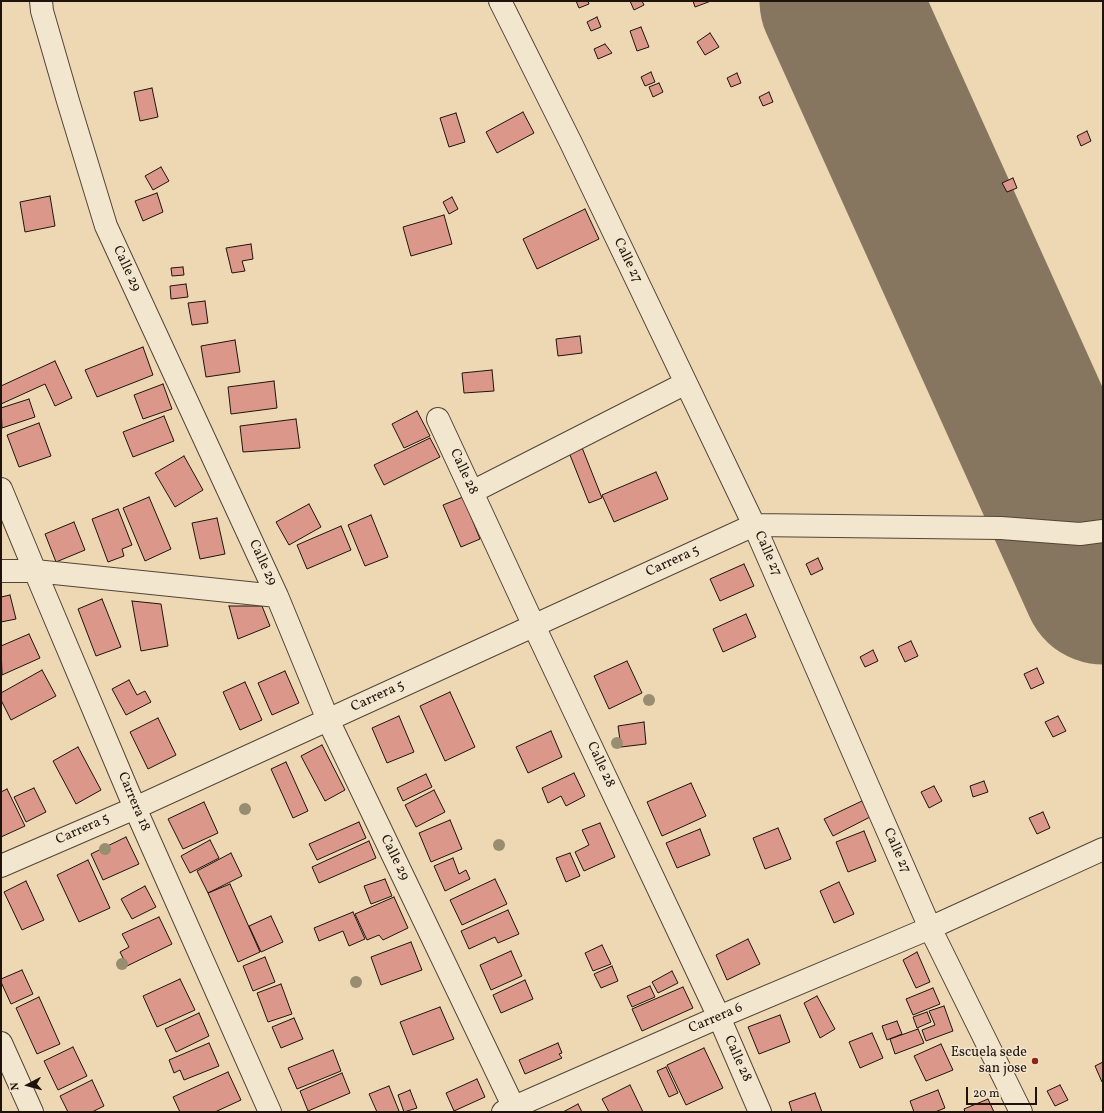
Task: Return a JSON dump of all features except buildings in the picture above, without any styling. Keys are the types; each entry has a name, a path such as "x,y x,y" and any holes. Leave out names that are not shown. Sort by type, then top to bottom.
{"street":[{"name":"Calle 29","path":"41,1 42,11 59,71 106,226 277,596 328,720 511,1110"},
{"name":"Calle 27","path":"500,1 571,143 754,525 930,928 1021,1112"},
{"path":"472,492 686,383"},
{"name":"Calle 28","path":"438,419 719,1017 760,1112"},
{"name":"Carrera 18","path":"1,490 135,808 270,1112"},
{"path":"754,525 1001,528 1080,534 1103,532"},
{"name":"Carrera 5","path":"1,866 135,808 754,525"},
{"path":"1,571 35,571 277,596"},
{"name":"Carrera 6","path":"511,1110 719,1017 930,928 1103,849"},
{"path":"1,1043 32,1112"}],"runway":[{"path":"840,1 1103,584"}],"place":[{"name":"Escuela sede san jose","path":"1035,1061"}]}
